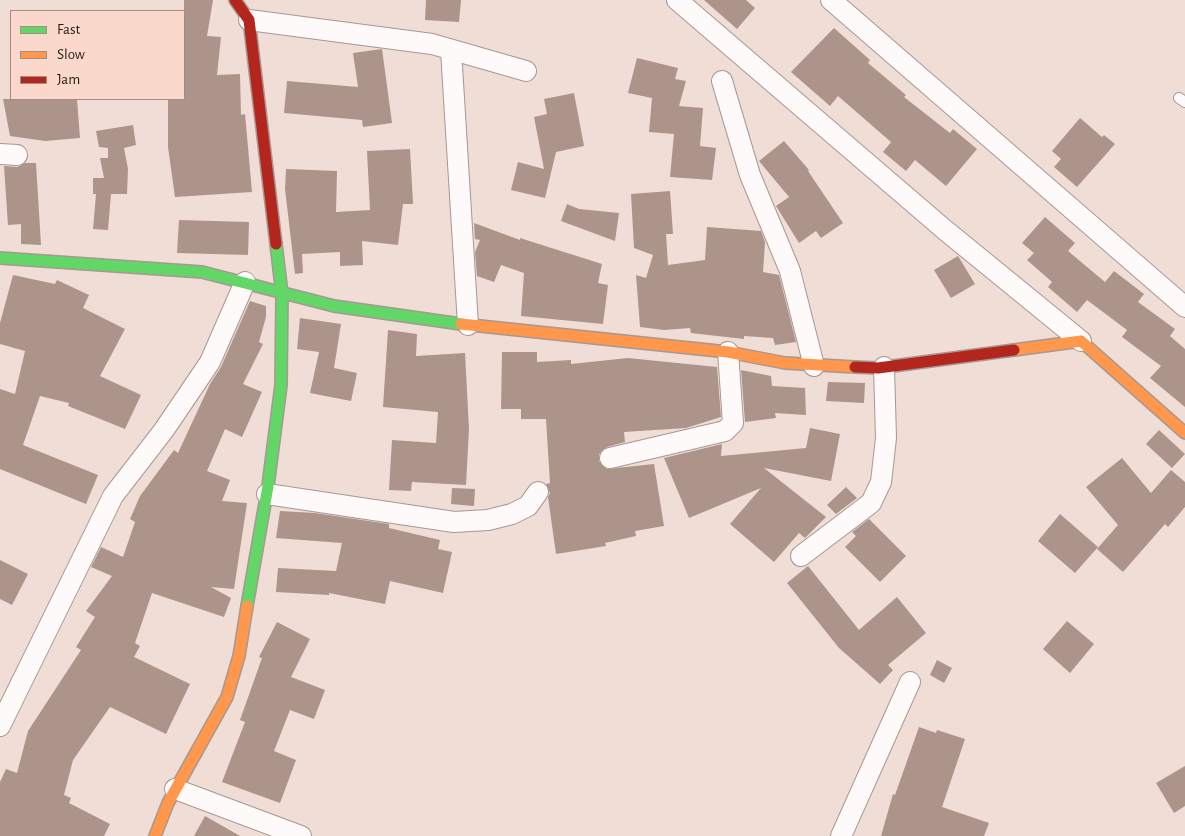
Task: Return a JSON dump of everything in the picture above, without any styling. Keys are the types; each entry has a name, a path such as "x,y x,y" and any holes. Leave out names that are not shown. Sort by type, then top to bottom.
{"street":[{"path":"155,836 176,789 227,697 239,656 267,494 281,385 282,294 249,20 235,0"},
{"path":"677,0 945,230 1081,341 1185,433"},
{"path":"831,0 1185,307"},
{"path":"249,20 432,44 526,71"},
{"path":"451,50 468,325"},
{"path":"722,81 750,175 790,271 814,366"},
{"path":"2,263 202,272 334,306 468,325 662,347 728,352 785,363 814,366 845,368 884,367 1081,341"},
{"path":"0,726 113,496 164,430 210,362 245,282"},
{"path":"610,458 725,431 733,423 728,352"},
{"path":"801,556 871,503 881,482 886,438 884,367"},
{"path":"267,494 454,522 488,520 512,514 528,506 538,492"},
{"path":"840,836 910,682"},
{"path":"176,789 301,836"}],"building":[{"path":"184,0 213,0 207,36 221,37 217,75 240,74 241,115 245,114 252,192 175,197 168,147 168,100 185,100"},
{"path":"426,0 461,0 459,22 425,20"},
{"path":"704,0 746,0 755,8 737,29"},
{"path":"834,28 870,60 868,63 906,95 904,97 950,133 953,129 977,149 946,186 915,160 906,171 883,152 891,142 838,96 830,106 791,72"},
{"path":"382,49 392,123 363,127 362,120 284,113 287,81 358,87 353,53"},
{"path":"637,58 678,68 675,79 686,81 679,106 703,108 700,146 716,148 712,180 670,177 674,134 649,132 652,98 628,93"},
{"path":"574,93 584,146 556,152 545,198 511,190 518,162 544,169 534,117 547,114 544,99"},
{"path":"3,99 77,100 80,138 45,141 10,136"},
{"path":"1080,118 1102,137 1104,135 1115,144 1077,187 1054,167 1061,159 1052,151"},
{"path":"133,125 136,145 124,148 128,169 127,194 111,194 108,230 93,229 96,194 93,194 93,178 104,178 100,158 108,158 108,148 99,147 96,131"},
{"path":"784,141 809,170 843,223 821,238 816,231 799,243 776,206 789,197 759,161"},
{"path":"410,149 413,204 403,204 398,245 362,241 363,265 340,266 340,252 302,254 303,273 295,274 285,189 286,169 337,171 336,212 370,210 367,151"},
{"path":"25,163 36,163 41,245 21,244 21,224 8,225 4,166 17,167"},
{"path":"670,191 673,234 666,234 668,265 705,260 707,227 761,231 765,242 763,272 779,275 796,342 775,345 773,338 744,336 744,339 691,333 690,328 664,330 640,327 636,275 646,278 653,255 634,248 631,194"},
{"path":"567,204 579,209 619,213 615,241 561,221"},
{"path":"1045,217 1075,243 1068,251 1105,282 1114,271 1144,294 1138,302 1175,329 1170,336 1185,349 1185,407 1150,378 1161,366 1122,337 1127,330 1087,300 1077,312 1048,287 1052,282 1027,260 1034,253 1022,243"},
{"path":"179,220 249,222 248,255 177,253"},
{"path":"474,223 520,240 520,238 602,264 598,283 608,285 603,324 521,316 524,273 501,265 494,282 477,276 475,252 480,240 475,239"},
{"path":"958,256 975,284 951,298 934,270"},
{"path":"13,275 55,284 57,280 89,295 83,308 125,329 100,376 141,395 125,429 68,406 69,403 40,396 23,445 98,475 86,504 0,469 0,389 15,394 25,351 0,344 0,323"},
{"path":"250,301 266,306 266,317 259,342 263,344 243,384 262,392 242,437 225,429 207,471 230,480 222,501 247,503 234,589 211,587 231,598 224,617 152,593 135,643 140,646 134,657 190,684 166,734 110,707 73,760 64,795 71,798 69,803 110,824 104,836 0,836 0,782 6,769 17,773 28,731 81,650 76,647 95,617 86,611 112,576 91,567 101,547 123,557 135,522 130,519 140,496 174,450 178,453 210,384 221,367"},
{"path":"300,318 341,324 334,368 357,373 351,401 310,393 319,352 297,349"},
{"path":"388,330 417,334 416,356 465,353 469,429 466,485 412,482 411,491 389,490 392,440 436,443 438,412 383,407"},
{"path":"502,352 537,352 537,362 571,360 571,364 628,358 717,367 721,417 686,428 624,432 625,442 607,447 599,454 599,461 607,469 654,464 664,526 635,531 636,536 605,543 606,546 556,554 548,497 550,493 546,484 550,483 546,419 521,419 521,409 501,409"},
{"path":"741,370 771,376 772,386 805,388 806,415 775,413 776,418 745,422"},
{"path":"828,382 865,383 864,403 826,401"},
{"path":"810,428 840,434 831,481 764,468 826,517 805,538 799,533 774,562 730,524 761,488 689,518 664,458 722,444 721,456 806,448"},
{"path":"1159,430 1185,454 1172,468 1146,444"},
{"path":"1122,458 1151,493 1171,470 1185,482 1185,507 1168,527 1165,524 1123,572 1097,549 1118,525 1086,487"},
{"path":"846,487 857,498 836,514 827,505"},
{"path":"452,488 475,489 474,506 451,504"},
{"path":"280,511 315,513 389,524 389,528 440,540 438,549 452,552 443,593 390,581 385,604 329,593 329,595 276,592 278,568 336,571 342,543 276,538"},
{"path":"1060,514 1098,547 1075,573 1038,541"},
{"path":"869,519 906,556 880,582 845,547 856,536 852,532"},
{"path":"0,560 28,574 12,605 0,599"},
{"path":"808,566 859,630 897,597 926,633 888,665 893,670 880,684 839,648 787,583"},
{"path":"1067,621 1094,644 1070,673 1043,649"},
{"path":"277,622 310,639 291,677 325,690 314,719 290,710 274,751 296,760 280,803 222,782 245,722 240,720 262,658 259,657"},
{"path":"937,660 952,668 944,683 930,675"},
{"path":"919,727 936,733 937,730 965,739 942,807 989,823 984,836 881,836 893,794 895,795"},
{"path":"1185,766 1185,806 1174,813 1156,783"},
{"path":"205,816 240,836 194,836"}],"traffic: fast":[{"path":"247,606 268,486 281,385 282,294 276,244"},
{"path":"0,258 202,272 334,306 461,324"}],"traffic: slow":[{"path":"461,324 728,352 785,363 855,367"},
{"path":"1014,350 1081,341 1185,433"},
{"path":"155,836 168,803 227,697 239,656 247,606"}],"traffic: jam":[{"path":"235,0 249,20 276,244"},
{"path":"855,367 878,368 1014,350"}]}
